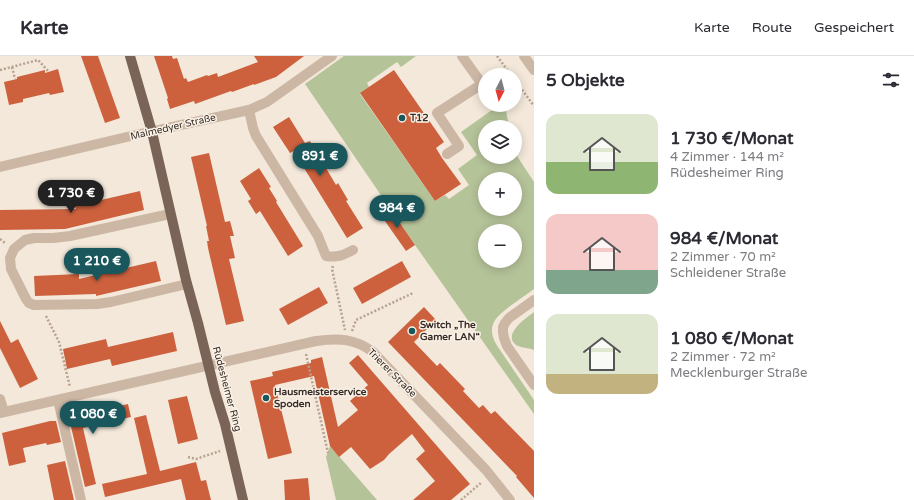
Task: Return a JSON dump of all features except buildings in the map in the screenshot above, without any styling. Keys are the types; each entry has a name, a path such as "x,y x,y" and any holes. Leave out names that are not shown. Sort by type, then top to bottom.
{"main road":[{"name":"Rüdesheimer Ring","path":"130,56 152,132 187,284 243,500"}],"street":[{"name":"Malmedyer Straße","path":"0,167 249,110 273,98 332,56"},
{"path":"447,154 459,146 437,113 482,84 462,56"},
{"path":"524,56 534,70"},
{"path":"249,110 252,128 256,136 318,236 326,256 335,258 345,255 353,250"},
{"path":"170,214 70,236 25,240 14,249 10,258 11,270 26,299 29,303 34,305 104,303 187,284"},
{"path":"534,300 505,322 503,332 507,346 534,385"},
{"name":"Trierer Straße","path":"2,412 316,341 333,339 347,340 359,343 373,352 490,475 510,500"},
{"path":"0,399 2,412"},
{"path":"58,400 81,500"}],"path":[{"path":"497,56 506,68"},
{"path":"0,70 38,60 49,72"},
{"path":"12,67 15,79"},
{"path":"522,90 534,106"},
{"path":"335,258 332,269 347,340"},
{"path":"347,340 356,320 413,293"},
{"path":"40,305 60,342 72,396"},
{"path":"304,344 328,453"},
{"path":"188,457 196,459 230,448"},
{"path":"461,500 490,475"}],"green space":[{"path":"344,56 416,56 401,67 397,62 367,83 369,87 360,94 435,201 445,195 449,199 469,185 458,169 477,155 461,132 489,112 506,112 508,120 478,120 478,164 522,164 534,182 534,289 498,316 493,325 492,331 496,344 534,400 534,414 415,245 305,84"},
{"path":"534,312 534,350 518,346 513,342 512,337 516,328"},
{"path":"330,446 377,500 336,500 326,457"}],"place":[{"name":"T12","path":"402,118"},
{"name":"Switch „The Gamer LAN“","path":"412,331"},
{"name":"Hausmeisterservice Spoden","path":"266,398"}]}
